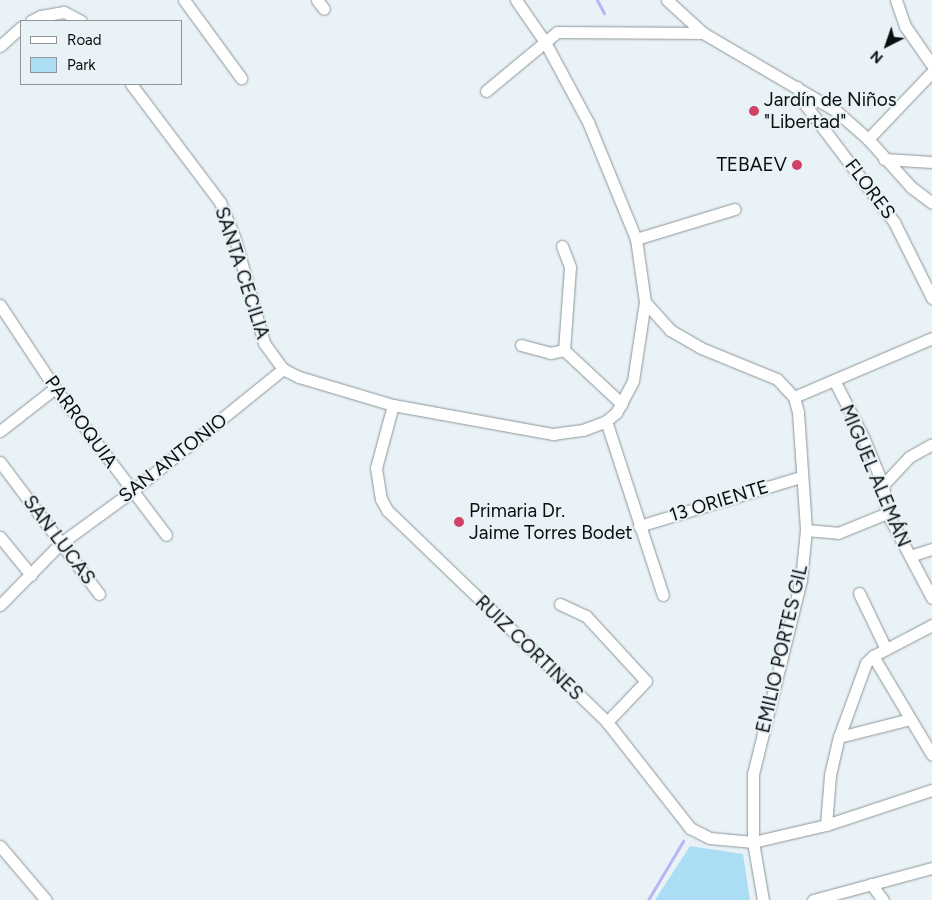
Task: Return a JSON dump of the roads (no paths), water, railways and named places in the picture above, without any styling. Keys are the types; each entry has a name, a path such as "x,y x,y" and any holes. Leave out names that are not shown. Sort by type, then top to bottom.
{"street":[{"path":"184,0 241,78"},
{"path":"283,370 306,380 393,405 553,434 583,430 606,421 622,404 633,381 645,302 636,239 588,122 545,42 516,0"},
{"path":"667,0 703,33 797,86 835,110 868,139 911,188 932,203"},
{"path":"896,0 905,26 932,64"},
{"path":"33,20 66,3 80,20"},
{"path":"0,46 20,28"},
{"path":"486,91 557,32 571,30 703,33"},
{"path":"868,139 932,72"},
{"name":"SANTA CECILIA","path":"132,85 220,202 234,236 264,343 283,370"},
{"name":"FLORES","path":"797,86 804,103 894,222 932,298"},
{"path":"884,159 932,162"},
{"path":"636,239 735,209"},
{"path":"562,246 570,267 564,350"},
{"path":"645,302 670,330 701,348 776,379 794,397 932,338"},
{"name":"PARROQUIA","path":"0,305 55,388 131,492 166,535"},
{"path":"520,345 550,353 564,350"},
{"path":"564,350 622,404"},
{"name":"SAN ANTONIO","path":"0,605 61,543 131,492 283,370"},
{"name":"MIGUEL ALEMÁN","path":"834,380 864,439 883,485 887,513 932,598"},
{"path":"0,431 55,388"},
{"name":"EMILIO PORTES GIL","path":"763,900 753,842 753,774 801,580 806,530 800,477 798,412 794,397"},
{"name":"RUIZ CORTINES","path":"393,405 376,468 381,499 387,510 607,722 690,828 710,838 753,842 826,824 932,790"},
{"path":"606,421 663,595"},
{"path":"883,485 909,458 932,444"},
{"name":"SAN LUCAS","path":"0,462 100,594"},
{"name":"13 ORIENTE","path":"639,526 800,477"},
{"path":"806,530 838,533 887,513"},
{"path":"0,537 31,575"},
{"path":"910,556 932,550"},
{"path":"859,593 886,649"},
{"path":"560,604 591,612 646,681 607,722"},
{"path":"826,824 830,775 839,737 857,683 873,656 932,626"},
{"path":"873,656 932,755"},
{"path":"839,737 910,719"},
{"path":"0,846 46,900"},
{"path":"813,900 932,868"},
{"path":"872,884 883,900"}],"waterway":[{"path":"597,0 604,13"},
{"path":"648,900 683,841"}],"place":[{"name":"Jardín de Niños \"Libertad\"","path":"754,111"},
{"name":"TEBAEV","path":"797,165"},
{"name":"Primaria Dr. Jaime Torres Bodet","path":"459,522"}]}
